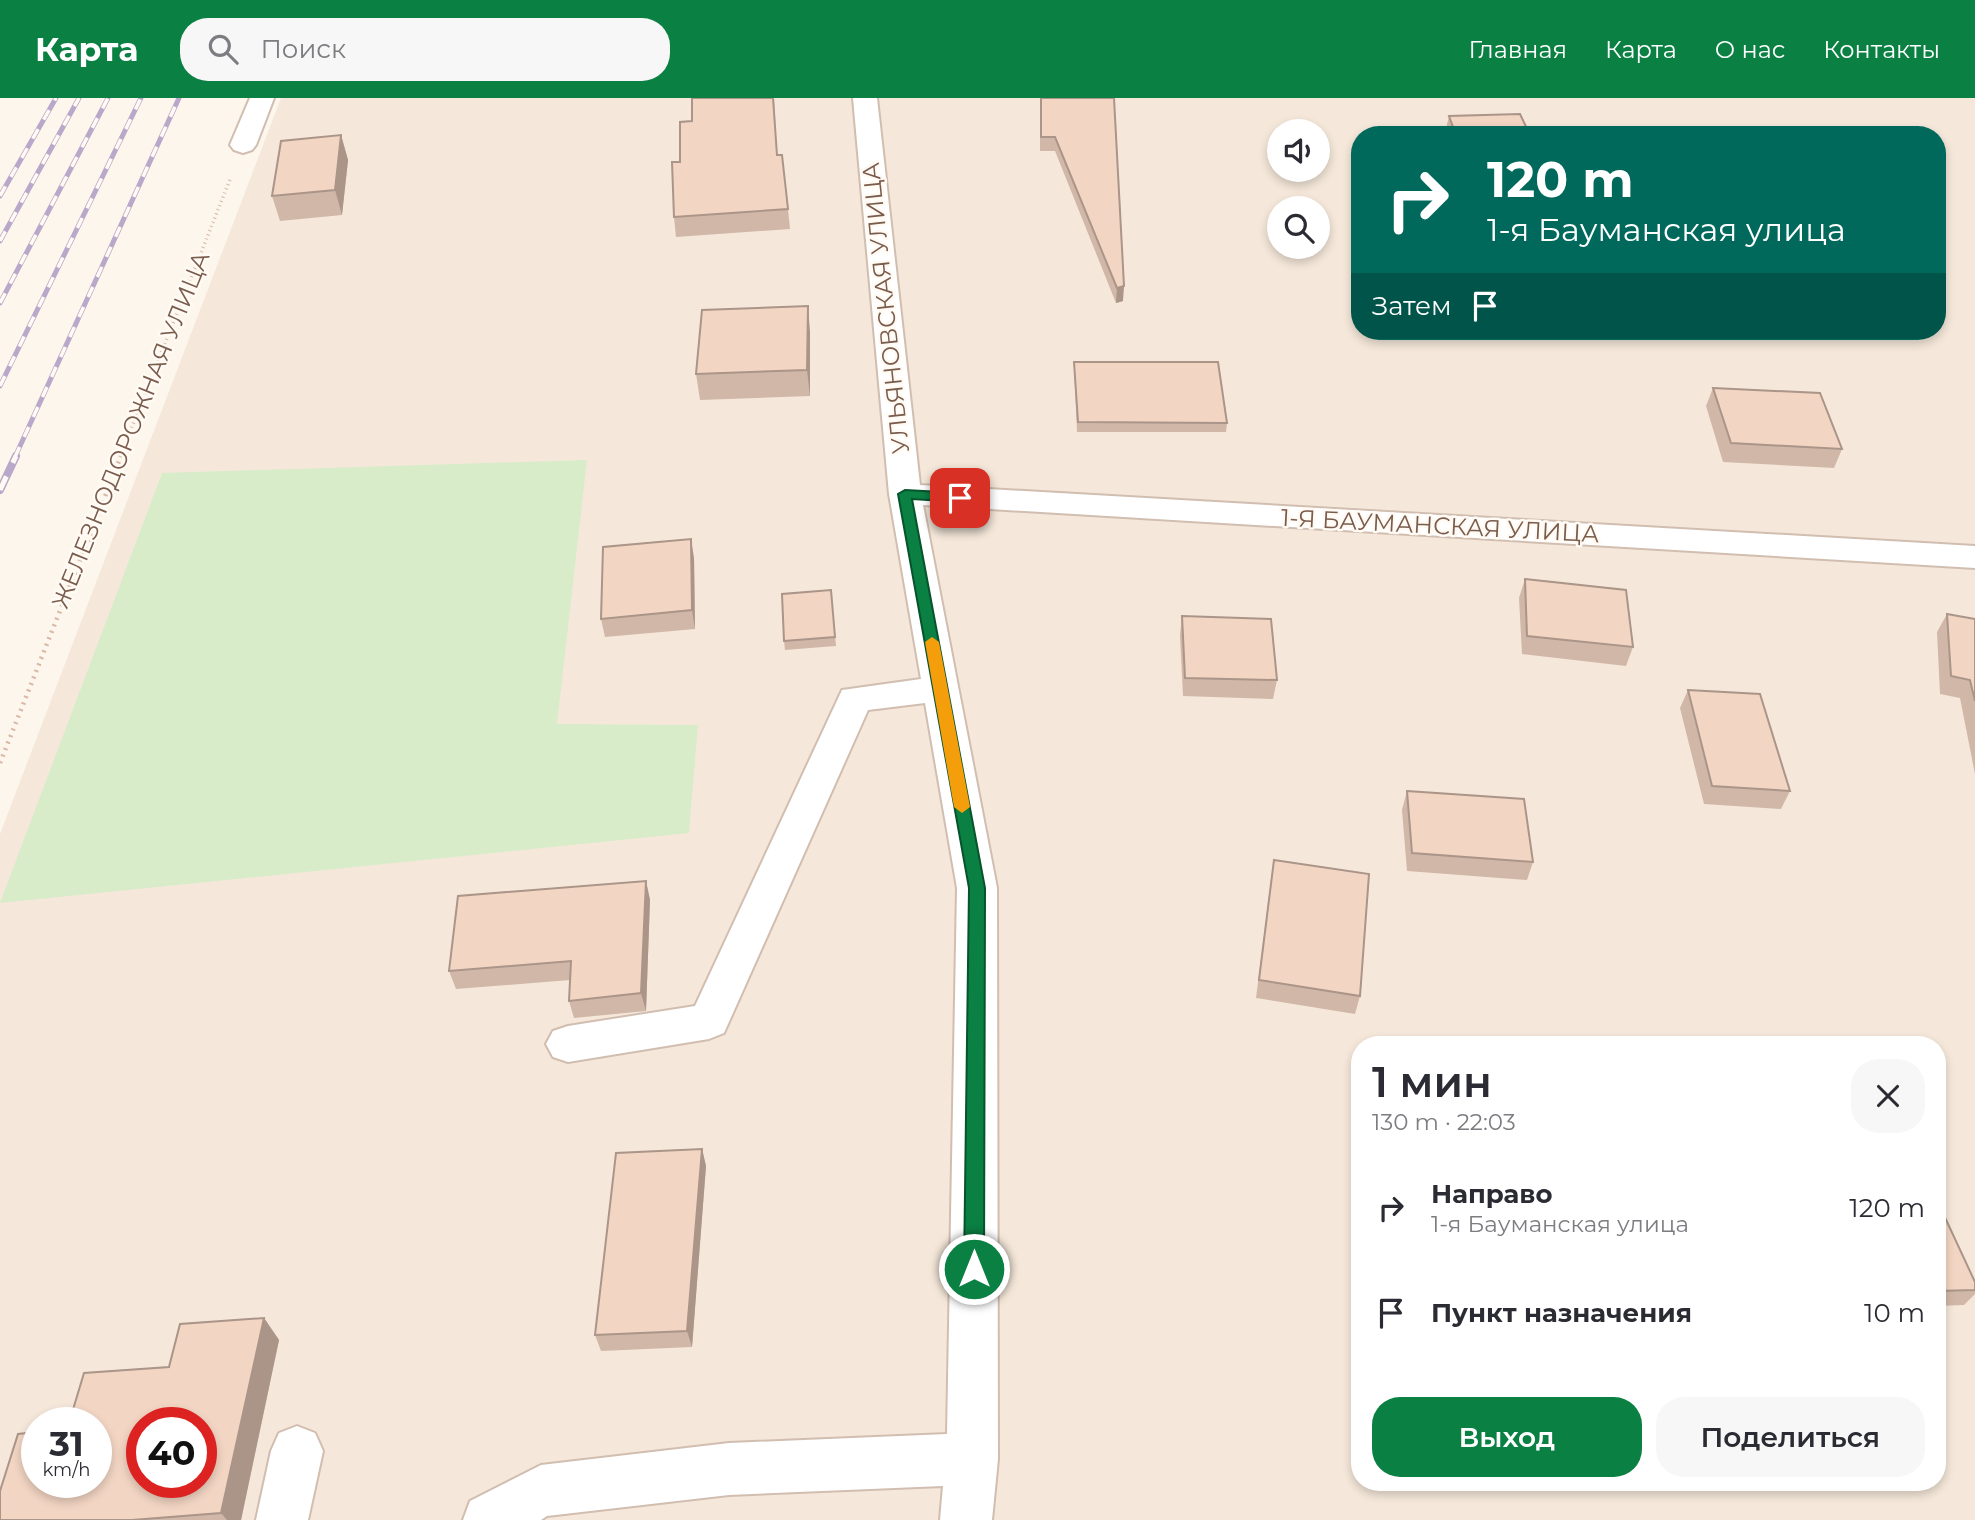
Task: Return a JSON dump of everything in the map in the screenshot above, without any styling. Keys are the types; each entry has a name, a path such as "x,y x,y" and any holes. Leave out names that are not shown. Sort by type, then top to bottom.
{"street":[{"path":"243,145 262,98"},
{"name":"УЛЬЯНОВСКАЯ УЛИЦА","path":"865,98 905,494 977,888 972,1459 966,1520"},
{"name":"1-Я БАУМАНСКАЯ УЛИЦА","path":"905,494 1975,557"},
{"path":"568,1044 709,1021 855,699 941,689"},
{"path":"282,1520 297,1451"},
{"path":"489,1520 541,1491 729,1469 972,1459"}],"path":[{"name":"ЖЕЛЕЗНОДОРОЖНАЯ УЛИЦА","path":"0,763 243,145"}],"shaded area":[{"path":"281,98 1975,98 1975,1520 0,1520 0,834"}],"green space":[{"path":"587,460 557,724 698,725 689,833 0,903 162,473"}],"building":[{"path":"692,98 773,98 777,155 782,155 788,209 674,217 672,162 680,162 680,122 692,121"},
{"path":"1041,98 1114,98 1124,286 1117,288 1055,137 1041,137"},
{"path":"1520,114 1526,126 1453,126 1449,116"},
{"path":"341,135 335,190 272,196 281,141"},
{"path":"808,306 807,370 696,374 702,310"},
{"path":"1074,362 1218,362 1227,423 1078,422"},
{"path":"1713,388 1820,393 1842,449 1731,443"},
{"path":"691,539 692,610 601,619 603,547"},
{"path":"1525,579 1626,590 1633,647 1527,636"},
{"path":"831,590 835,637 784,641 782,594"},
{"path":"1947,614 1975,619 1975,701 1970,680 1951,676"},
{"path":"1182,616 1271,619 1277,680 1185,678"},
{"path":"1688,690 1760,694 1790,791 1712,786"},
{"path":"1407,791 1524,799 1533,862 1412,853"},
{"path":"1274,860 1369,874 1360,996 1259,980"},
{"path":"646,881 641,993 569,1001 571,961 449,971 458,896"},
{"path":"702,1149 687,1331 595,1335 616,1153"},
{"path":"1946,1220 1975,1282 1975,1290 1946,1291"},
{"path":"264,1318 221,1513 132,1520 0,1520 0,1491 18,1434 21,1434 21,1498 112,1498 112,1407 74,1407 84,1373 169,1367 180,1324"}],"railway":[{"path":"0,196 56,98"},
{"path":"0,241 79,98"},
{"path":"0,303 108,98"},
{"path":"0,386 141,98"},
{"path":"15,457 179,98"},
{"path":"0,490 16,456"}],"slow traffic":[{"path":"932,642 962,807"}],"route":[{"path":"960,498 905,494 977,888 974,1269"}]}
